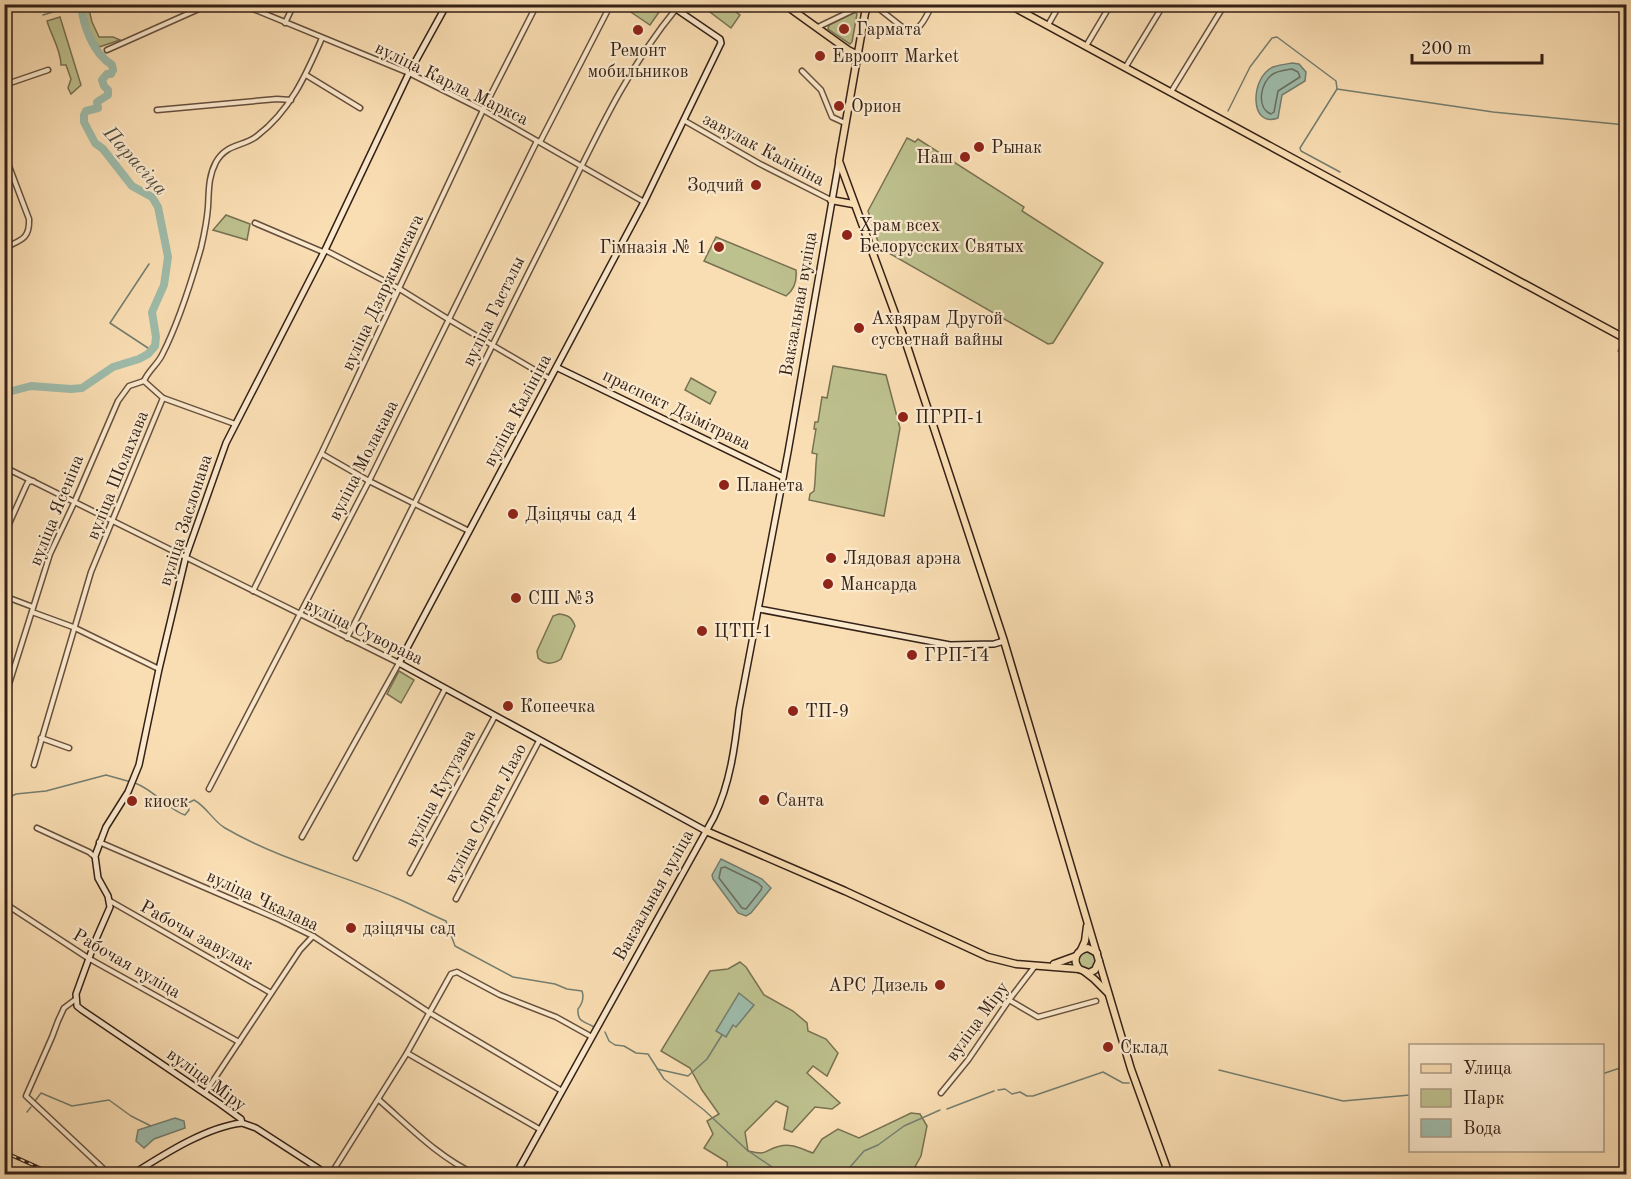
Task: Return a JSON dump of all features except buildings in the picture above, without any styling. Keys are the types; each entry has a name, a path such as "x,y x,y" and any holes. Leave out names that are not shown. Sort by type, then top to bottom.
{"main road":[{"name":"вуліца Заслонава","path":"110,901 98,878 95,858 99,842 139,765 186,556 226,443 324,251 409,73 447,4"},
{"path":"784,4 858,55"},
{"name":"Вакзальная вуліца","path":"516,1174 719,808 730,772 838,161 865,13 869,4"},
{"path":"1008,4 1626,339"},
{"name":"вуліца Калініна","path":"399,663 558,368 685,121 721,43 720,39 677,7"},
{"path":"838,161 889,292 1004,641 1131,1069 1169,1174"},
{"path":"831,200 853,204"},
{"name":"праспект Дзімітрава","path":"558,368 783,477"},
{"path":"759,609 950,645 994,644 1004,641"},
{"name":"вуліца Суворава","path":"399,663 706,831"},
{"path":"706,831 845,891 988,957 1016,964 1082,971 1095,970 1098,957"},
{"path":"76,999 88,958 108,914 110,901"},
{"path":"1088,923 1085,941 1075,963 1110,996"},
{"path":"1047,966 1068,960 1088,948 1098,957"},
{"name":"вуліца Міру","path":"76,999 82,1011 241,1119 242,1123 256,1128 329,1174"},
{"path":"133,1174 214,1130 242,1123"},
{"path":"4,1172 11,1174"}],"street":[{"path":"107,50 210,4"},
{"name":"вуліца Карла Маркса","path":"241,4 409,73 483,110 644,202"},
{"path":"285,23 294,4"},
{"name":"вуліца Дзяржынскага","path":"252,591 321,454 483,110 537,4"},
{"name":"вуліца Молакава","path":"209,789 369,481 538,142 611,4"},
{"path":"817,28 869,4 906,30 912,31 916,30 927,15 929,11 927,4"},
{"path":"1048,26 1060,4"},
{"path":"1086,47 1111,4"},
{"path":"1125,68 1164,4"},
{"path":"1170,93 1225,4"},
{"name":"вуліца Гастэлы","path":"347,638 416,504 492,344 582,165 640,55 677,7"},
{"path":"144,381 152,367 161,358 184,300 201,248 210,177 216,162 231,147 255,138 285,109 306,75 322,38"},
{"path":"4,85 48,69"},
{"path":"802,71 821,90 832,117 845,123"},
{"path":"306,75 360,108"},
{"path":"158,110 277,99 291,100"},
{"name":"завулак Калініна","path":"685,121 760,164 831,200"},
{"path":"4,153 27,212 30,230 27,236 4,248"},
{"path":"255,223 324,251 398,288 551,380"},
{"name":"вуліца Шолахава","path":"34,765 91,572 163,398 144,381"},
{"name":"вуліца Ясеніна","path":"4,700 50,554 118,401 129,386 144,381"},
{"path":"163,398 235,424"},
{"path":"321,454 369,481 470,531"},
{"name":"вуліца Суворава","path":"4,467 111,522 186,556 298,615 399,663"},
{"path":"4,535 28,482 33,481"},
{"path":"4,596 159,669"},
{"name":"вуліца Калініна","path":"302,837 399,663"},
{"path":"356,858 446,689"},
{"name":"вуліца Кутузава","path":"410,873 495,716"},
{"path":"41,738 69,748"},
{"name":"вуліца Сяргея Лазо","path":"456,899 539,741"},
{"path":"37,828 89,852 95,858"},
{"name":"вуліца Чкалава","path":"99,842 313,936 430,1013 562,1091"},
{"name":"Рабочы завулак","path":"110,901 272,993"},
{"name":"Рабочая вуліца","path":"4,903 88,958 238,1042"},
{"path":"205,1094 300,950 313,936"},
{"name":"вуліца Міру","path":"941,1093 968,1060 1009,1000 1036,966"},
{"path":"329,1174 379,1100 451,974 457,972 500,995 556,1017 592,1037"},
{"path":"76,999 64,1008 26,1096 109,1174"},
{"path":"1009,1000 1038,1017 1096,1001"},
{"path":"407,1053 541,1130"},
{"path":"379,1100 454,1165 475,1174"}],"green space":[{"path":"623,4 664,5 650,25 622,6"},
{"path":"83,5 88,5 99,37 113,37 120,40 99,47 91,37"},
{"path":"715,5 726,5 740,15 731,28 710,12"},
{"path":"855,12 857,14 850,44 828,29 829,25"},
{"path":"60,17 81,85 71,94 68,88 71,79 66,65 61,65 58,48 47,21"},
{"path":"907,138 915,142 918,139 1024,207 1022,211 1103,263 1053,343 1048,344 880,248 868,211"},
{"path":"226,215 250,224 247,240 213,230"},
{"path":"716,237 796,270 791,291 786,296 704,261"},
{"path":"833,366 886,375 900,428 884,516 809,500 810,494 814,491 815,482 817,454 812,453 815,422 818,422 822,397 827,398"},
{"path":"691,378 716,392 710,404 685,390"},
{"path":"559,614 570,617 575,626 561,659 546,663 538,658 537,651 553,616"},
{"path":"399,671 414,680 401,703 387,694"},
{"path":"1087,951 1093,954 1096,960 1093,966 1087,969 1081,966 1078,960 1081,954"},
{"path":"740,962 746,967 764,995 793,1011 807,1023 808,1031 826,1039 838,1053 827,1076 813,1066 807,1073 840,1103 832,1109 815,1107 792,1132 784,1129 788,1107 776,1101 745,1132 748,1151 763,1153 788,1145 813,1153 822,1139 838,1129 859,1138 911,1113 920,1114 927,1126 921,1156 911,1174 728,1174 727,1162 704,1148 713,1134 707,1121 719,1114 690,1068 661,1051 710,971 728,969"}],"water":[{"path":"1299,64 1306,72 1305,81 1282,95 1278,118 1269,119 1262,116 1256,100 1260,81 1273,67"},
{"path":"721,859 762,879 771,888 746,916 738,913 713,879 712,875"},
{"path":"739,993 754,1005 736,1027 733,1025 726,1037 716,1031"},
{"path":"175,1118 184,1121 185,1128 154,1139 144,1148 136,1141 138,1130"}],"waterway":[{"path":"43,15 79,4"},
{"name":"Парасіца","path":"4,393 31,386 82,388 113,367 148,354 155,346 152,312 164,285 168,257 158,207 152,197 132,186 103,149 95,143 84,122 86,111 98,108 97,102 108,95 108,90 102,80 113,70 112,65 99,54 90,38 81,4"},
{"path":"1228,111 1250,67 1272,38 1277,37 1336,81 1337,89"},
{"path":"1340,172 1301,151 1300,148 1337,89 1493,112 1626,125"},
{"path":"149,264 110,323 151,350"},
{"path":"1621,345 1618,351 1626,358"},
{"path":"4,800 16,794 46,791 106,775 131,782"},
{"path":"135,783 179,813 185,815 189,810 188,803 194,800 221,825 245,839 374,889 446,921 455,946 513,977 582,991 583,996 578,1009 579,1016 582,1021 594,1027"},
{"path":"605,1032 609,1041 615,1045 624,1046 636,1053 648,1054 664,1079 704,1110 747,1150 775,1169 778,1174"},
{"path":"657,1069 688,1076 707,1059 722,1035"},
{"path":"1604,1073 1626,1066"},
{"path":"1219,1070 1343,1101 1409,1095"},
{"path":"998,1090 1005,1089 1012,1094 1020,1092 1033,1096 1103,1072 1123,1083 1129,1083"},
{"path":"947,1109 994,1091"},
{"path":"35,1101 41,1093 72,1106 109,1100 131,1116 151,1126"},
{"path":"27,1112 31,1107"},
{"path":"844,1174 864,1151 878,1145 904,1126 940,1110"}],"railway":[{"path":"4,1152 53,1174"}],"place":[{"name":"Гармата","path":"844,29"},
{"name":"Ремонт мобильников","path":"638,30"},
{"name":"Евроопт Market","path":"820,56"},
{"name":"Орион","path":"839,106"},
{"name":"Рынак","path":"979,147"},
{"name":"Наш","path":"965,157"},
{"name":"Зодчий","path":"756,185"},
{"name":"Храм всех Белорусских Святых","path":"847,235"},
{"name":"Гімназія № 1","path":"719,247"},
{"name":"Ахвярам Другой сусветнай вайны","path":"859,328"},
{"name":"ПГРП-1","path":"903,417"},
{"name":"Планета","path":"724,485"},
{"name":"Дзіцячы сад 4","path":"513,514"},
{"name":"Лядовая арэна","path":"831,558"},
{"name":"Мансарда","path":"828,584"},
{"name":"СШ №3","path":"516,598"},
{"name":"ЦТП-1","path":"702,631"},
{"name":"ГРП-14","path":"912,655"},
{"name":"Копеечка","path":"508,706"},
{"name":"ТП-9","path":"793,711"},
{"name":"Санта","path":"764,800"},
{"name":"киоск","path":"132,801"},
{"name":"дзіцячы сад","path":"351,928"},
{"name":"АРС Дизель","path":"940,985"},
{"name":"Склад","path":"1108,1047"}]}
